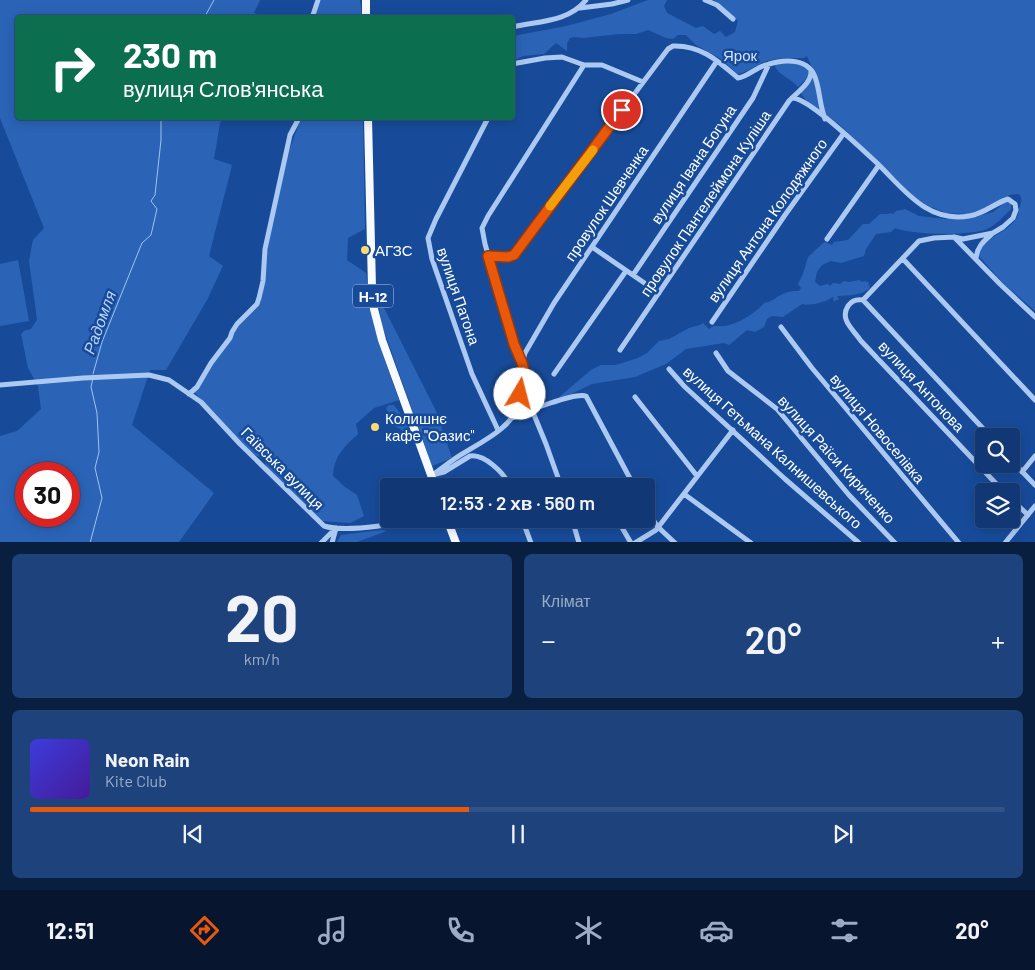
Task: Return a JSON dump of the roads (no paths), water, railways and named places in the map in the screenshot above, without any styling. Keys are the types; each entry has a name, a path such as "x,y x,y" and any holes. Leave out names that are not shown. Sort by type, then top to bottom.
{"main road":[{"path":"366,0 366,15"},
{"name":"Н-12","path":"368,120 374,308 382,340 432,478"},
{"path":"451,528 456,542"}],"street":[{"path":"313,15 318,0"},
{"path":"515,26 568,15 579,8 586,0"},
{"path":"579,8 628,0"},
{"path":"705,0 717,5 733,19"},
{"path":"488,256 508,257 514,255 668,49 673,46 695,48 706,53 740,78 761,66 769,64 788,61 806,65 816,80 825,118"},
{"path":"515,63 557,56 584,65 602,65 643,82"},
{"name":"провулок Шевченка","path":"522,363 525,353 550,310 717,61"},
{"name":"вулиця Івана Богуна","path":"633,275 753,98 769,64"},
{"path":"512,418 526,382 522,363 514,344 488,256 482,233 483,223 584,65"},
{"name":"провулок Пантелеймона Куліша","path":"620,350 792,98 809,80 812,75 811,71"},
{"path":"792,98 800,99 844,133 919,203 934,213 951,216 969,216 991,209 1004,200 1011,199 1016,207 1013,218 980,245 976,259"},
{"path":"189,394 197,387 211,363 230,338 237,324 257,304 263,281 265,249 290,135 298,120"},
{"name":"вулиця Патона","path":"487,120 444,203 430,232 428,241 435,268 472,374 498,430"},
{"name":"вулиця Антона Колодяжного","path":"712,322 844,133"},
{"path":"827,239 879,165"},
{"path":"983,428 863,300 921,240 954,237 962,239 993,233"},
{"path":"954,237 1035,317"},
{"path":"592,247 659,293"},
{"path":"903,258 1035,400"},
{"path":"554,374 626,271"},
{"name":"вулиця Антонова","path":"863,300 853,301 848,306 845,314 848,324 995,483"},
{"name":"вулиця Новоселівка","path":"781,327 818,376 959,542"},
{"name":"вулиця Раїси Кириченко","path":"716,353 728,371 778,409 849,495 895,542"},
{"name":"вулиця Гетьмана Калнишевського","path":"670,369 685,387 785,479 859,542"},
{"name":"Гаївська вулиця","path":"0,385 148,375 169,380 206,407 240,444 324,526 336,528 380,525"},
{"path":"429,471 498,430 512,418 579,394 586,396 630,478"},
{"path":"635,397 697,476"},
{"path":"519,403 522,406 532,402 540,404 553,402"},
{"path":"532,402 532,410 558,478"},
{"path":"623,528 633,542 656,530 733,430"},
{"path":"429,471 444,472 474,455 499,470 504,478"},
{"path":"1035,456 1022,472 1035,485"},
{"path":"684,494 751,542"},
{"path":"1006,542 1035,506"},
{"path":"1020,508 1028,516"},
{"path":"655,523 675,542"},
{"path":"321,542 336,528"},
{"path":"332,542 336,528"},
{"path":"526,528 531,542"},
{"path":"575,528 579,542"}],"waterway":[{"name":"Радомля","path":"206,15 214,0"},
{"name":"Радомля","path":"93,374 102,342 142,243 151,235 157,209 151,201 155,195 161,140 161,120"},
{"name":"Радомля","path":"90,542 102,498 95,468 99,452 97,413 91,387 93,378"}],"place":[{"name":"АГЗС","path":"365,250"},
{"name":"Колишнє кафе \"Оазис\"","path":"375,427"}],"park label":[{"name":"Ярок","path":"740,55"}]}
